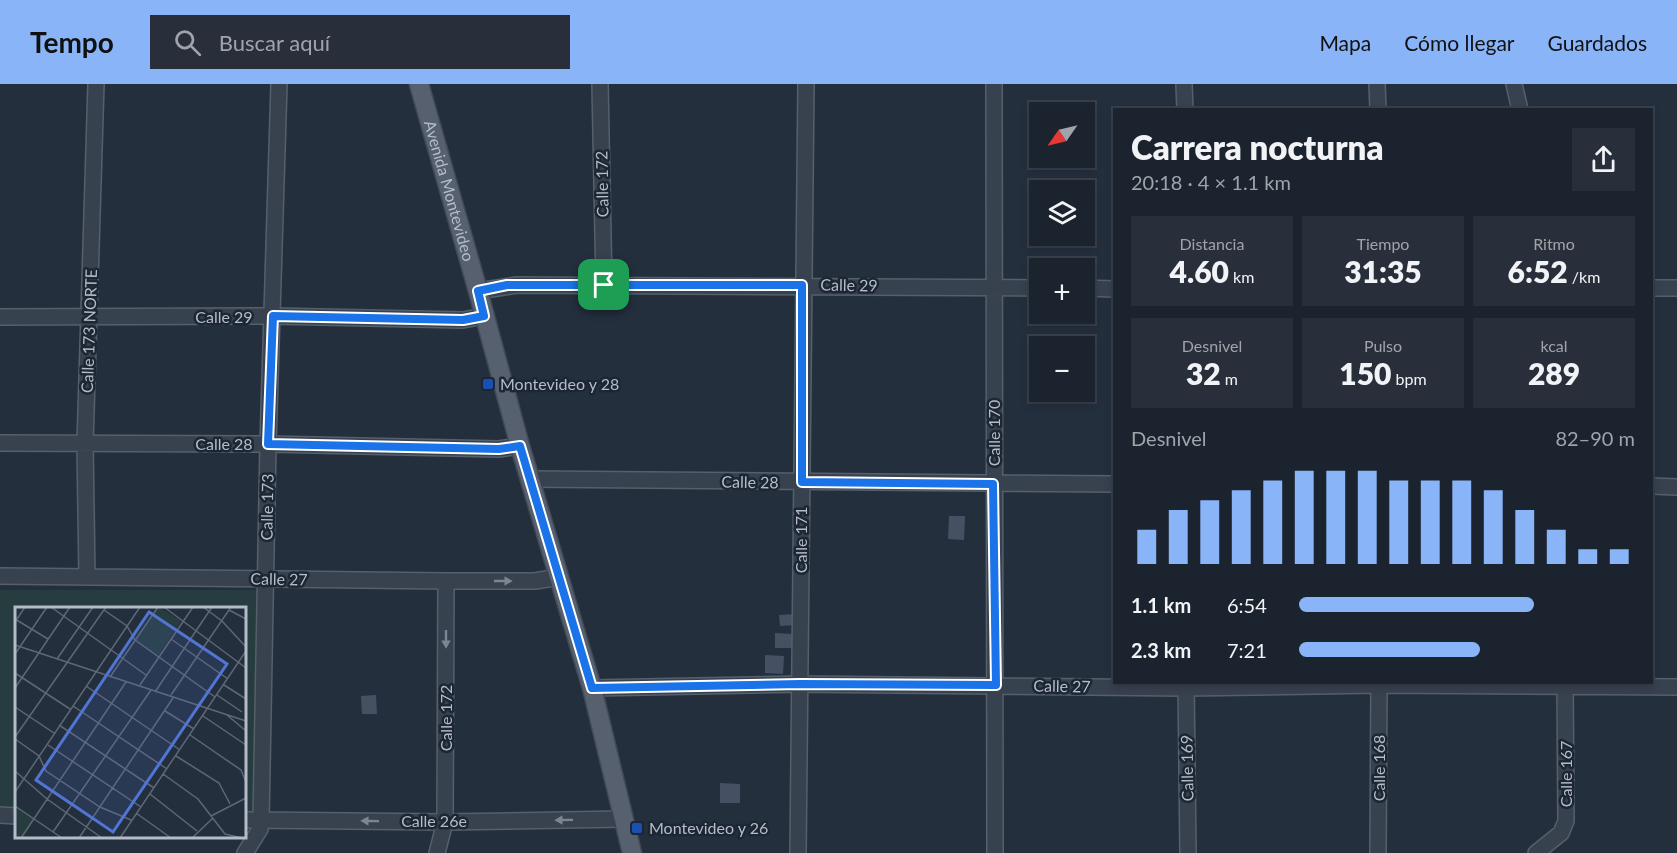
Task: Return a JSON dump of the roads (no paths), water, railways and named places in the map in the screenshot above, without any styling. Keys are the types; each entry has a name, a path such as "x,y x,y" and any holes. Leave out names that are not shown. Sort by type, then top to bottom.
{"main road":[{"name":"Avenida Montevideo","path":"419,84 520,446 592,688 632,853"}],"street":[{"name":"Calle 173 NORTE","path":"87,577 85,444 96,84"},
{"name":"Calle 173","path":"245,853 260,829 261,820 268,444 279,84"},
{"name":"Calle 172","path":"600,84 604,285"},
{"name":"Calle 171","path":"798,853 802,285 806,84"},
{"name":"Calle 170","path":"994,84 995,853"},
{"path":"1184,84 1185,108"},
{"path":"1377,84 1378,108"},
{"path":"1514,84 1520,108"},
{"name":"Calle 29","path":"478,291 507,285 1029,288"},
{"path":"1095,288 1113,289"},
{"path":"1653,288 1677,288"},
{"name":"Calle 29","path":"0,317 273,316 463,320 484,316"},
{"name":"Calle 28","path":"0,443 268,444 499,449 520,446"},
{"name":"Calle 28","path":"530,479 1113,484"},
{"path":"1653,486 1677,486"},
{"name":"Calle 27","path":"0,576 446,581 535,580 559,577"},
{"name":"Calle 172","path":"437,853 445,822 446,581"},
{"name":"Calle 27","path":"592,688 800,684 1565,684 1677,687"},
{"name":"Calle 168","path":"1378,853 1379,684"},
{"name":"Calle 167","path":"1536,853 1561,833 1566,821 1565,684"},
{"name":"Calle 169","path":"1186,685 1188,853"},
{"path":"0,815 15,816"},
{"name":"Calle 26e","path":"246,820 445,822 623,819"}],"place":[{"name":"Montevideo y 28","path":"488,384"},
{"name":"Montevideo y 26","path":"637,828"}]}
